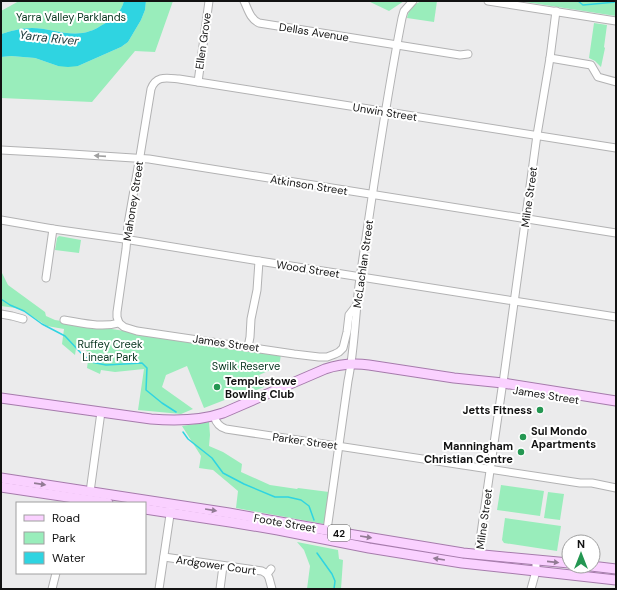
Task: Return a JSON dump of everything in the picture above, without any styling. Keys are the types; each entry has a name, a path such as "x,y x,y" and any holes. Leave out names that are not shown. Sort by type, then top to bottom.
{"main road":[{"name":"James Street","path":"214,416 321,370 334,366 350,364 369,365 502,385 616,406"},
{"name":"James Street","path":"562,395 616,401"},
{"path":"1,398 151,419 171,420 206,418 214,416"},
{"name":"Foote Street","path":"1,478 90,492 141,502"},
{"path":"1,487 73,500 96,502"},
{"name":"Foote Street","path":"146,503 278,530 561,562"},
{"name":"Foote Street","path":"146,509 171,508"},
{"name":"Foote Street","path":"326,535 369,548 477,565 616,580"},
{"path":"477,565 478,554"},
{"path":"602,579 603,568 616,569"}],"street":[{"name":"Ellen Grove","path":"198,82 209,1"},
{"name":"Dellas Avenue","path":"244,1 251,17 254,21 259,23 460,55 468,54"},
{"name":"McLachlan Street","path":"326,535 350,370 360,277 385,112 402,18 404,11 412,1"},
{"path":"488,1 616,21"},
{"name":"Milne Street","path":"478,554 556,11"},
{"path":"550,58 591,65 598,77 616,82"},
{"name":"Unwin Street","path":"155,81 167,78 198,82 616,148"},
{"name":"Mahoney Street","path":"119,323 117,312 128,224 151,89 152,84 155,81"},
{"name":"Atkinson Street","path":"1,150 149,159 616,233"},
{"name":"Wood Street","path":"1,220 616,317"},
{"path":"46,278 53,229"},
{"path":"248,346 260,262"},
{"name":"James Street","path":"64,320 98,325 119,323 121,326 128,329 319,357 333,355 343,348 349,315 356,306"},
{"path":"1,314 23,319"},
{"path":"90,492 101,412"},
{"name":"Parker Street","path":"214,416 215,422 220,427 226,429 491,470 580,483 592,483 616,488"},
{"path":"159,589 171,508"},
{"name":"Ardgower Court","path":"164,557 269,571 272,589"},
{"path":"531,586 533,583 532,571 536,560"},
{"path":"220,589 223,566"},
{"path":"52,589 56,574"}],"green space":[{"name":"Yarra Valley Parklands","path":"19,1 124,1 119,12 114,17 96,29 83,33 68,33 39,28 28,28 1,34 1,11"},
{"path":"146,1 173,1 155,52 135,51 92,102 1,98 1,57 11,56 35,58 58,66 78,66 121,47 128,42 141,20 145,10"},
{"path":"368,1 404,1 389,11"},
{"path":"422,1 437,1 434,22 407,18 412,7"},
{"path":"519,1 616,1 616,16"},
{"path":"594,23 607,25 605,48 601,67 589,58"},
{"path":"59,236 81,240 79,253 55,250 57,238"},
{"path":"1,271 8,285 45,312 46,316 55,320 281,354 280,361 277,367 259,375 264,387 241,396 240,394 204,408 187,366 166,375 162,387 193,409 181,414 138,410 144,369 115,372 101,370 100,374 87,368 89,353 77,342 75,355 62,344 64,329 47,326 24,311 16,308 1,306"},
{"path":"209,422 209,446 223,452 242,464 241,472 270,485 329,492 324,524 236,508 238,491 213,470 199,468 201,456 182,426"},
{"path":"501,485 544,491 540,516 497,510"},
{"path":"548,492 564,494 560,520 544,518"},
{"path":"505,518 561,526 557,551 504,543 502,540"},
{"path":"297,542 338,550 339,559 343,560 341,589 307,589 310,566 304,550"}],"water":[{"name":"Yarra River","path":"124,1 146,1 145,10 141,20 128,42 121,47 78,66 68,67 58,66 35,58 11,56 1,57 1,34 28,28 39,28 68,33 83,33 96,29 114,17 119,12"}],"waterway":[{"path":"578,1 583,5 616,2"},
{"path":"1,299 65,336 91,362 106,365 142,363 147,368 146,390 176,412"},
{"path":"183,432 188,439 212,458 223,473 275,497 288,497 301,500 309,506 314,520"},
{"path":"317,553 332,574 335,581 334,589"}],"place":[{"name":"Templestowe Bowling Club","path":"217,387"},
{"name":"Jetts Fitness","path":"540,410"},
{"name":"Sul Mondo Apartments","path":"523,437"},
{"name":"Manningham Christian Centre","path":"521,452"}],"park label":[{"name":"Ruffey Creek Linear Park","path":"110,350"},
{"name":"Swilk Reserve","path":"246,366"}]}
